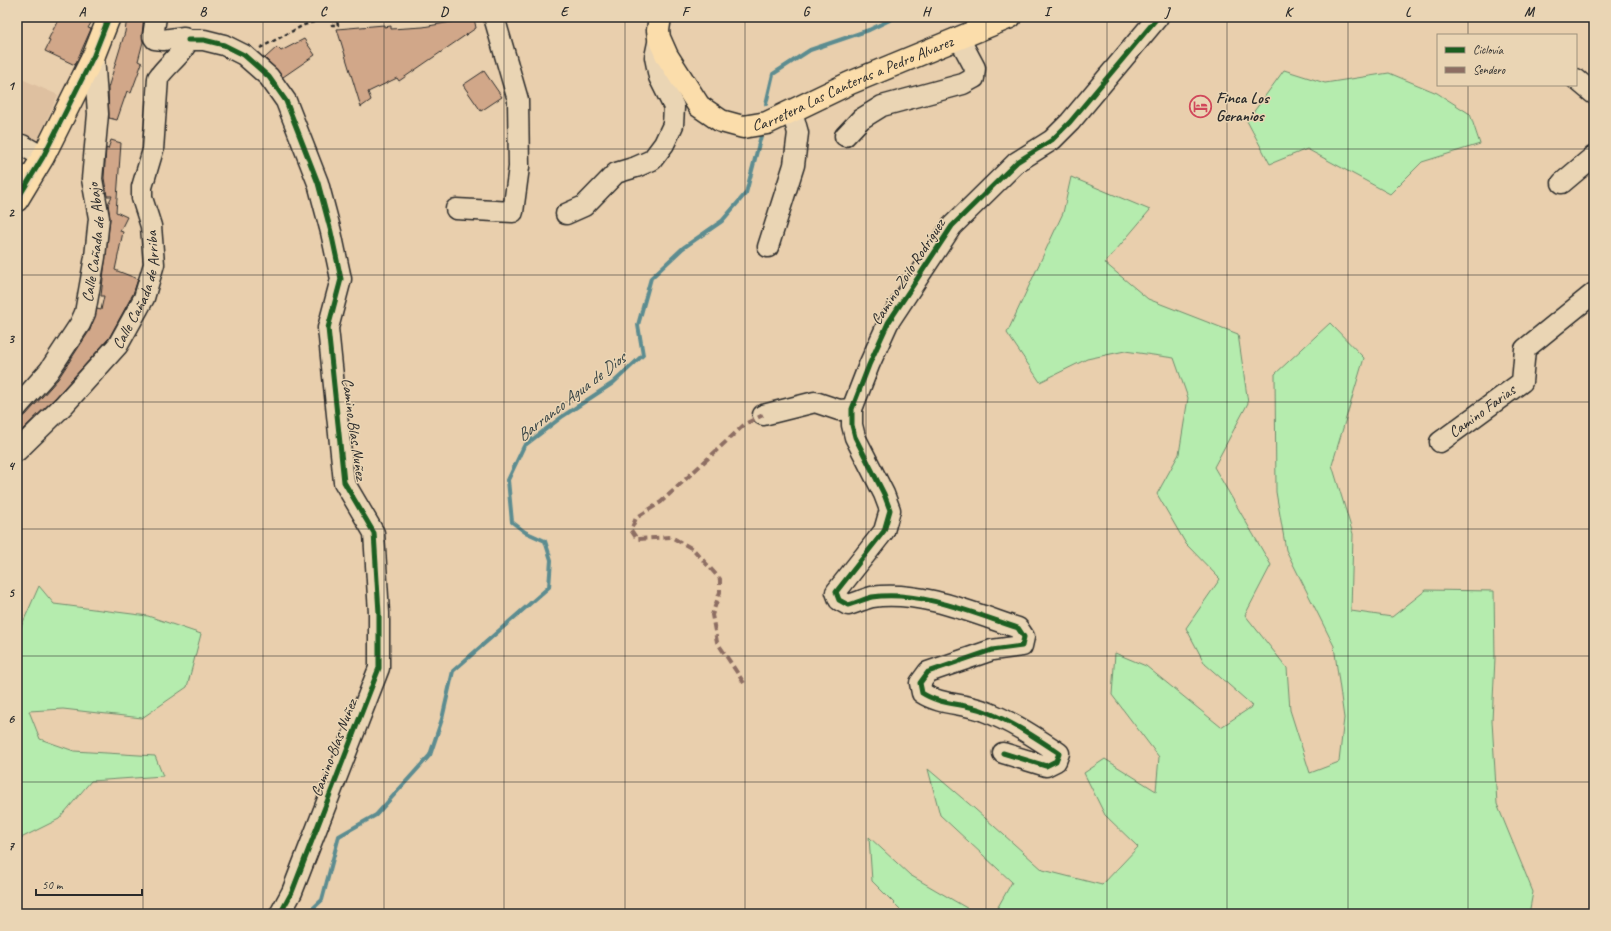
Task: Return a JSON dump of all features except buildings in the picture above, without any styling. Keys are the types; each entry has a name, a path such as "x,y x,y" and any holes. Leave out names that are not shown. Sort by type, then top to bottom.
{"main road":[{"path":"17,200 43,157 94,56 109,17"},
{"name":"Carretera Las Canteras a Pedro Alvarez","path":"658,23 667,56 699,106 721,121 744,127 756,126 792,111 850,83 1010,17"}],"street":[{"path":"156,17 153,36 155,39 163,40 184,37 188,40"},
{"path":"456,209 513,212 519,167 518,100 494,17"},
{"name":"Camino Zoilo Rodríguez","path":"1003,753 1046,766 1056,761 1060,753 1009,721 976,708 932,700 922,693 920,683 928,672 992,650 1022,646 1024,637 1018,628 950,605 897,596 870,598 848,605 839,600 836,592 884,531 890,510 884,494 855,436 852,425 852,409 869,365 888,323 952,226 1017,162 1052,140 1070,122 1158,17"},
{"path":"566,214 584,206 616,173 652,160 664,144 673,125 674,107 659,77 655,57 658,23"},
{"path":"845,136 861,118 882,106 962,84 974,78 975,68 959,38"},
{"name":"Camino Blas Nuñez","path":"188,40 204,40 224,45 244,55 269,76 286,101 318,183 331,232 340,279 328,328 344,482 374,533 379,613 379,668 292,892 280,914"},
{"name":"Calle Cañada de Arriba","path":"17,452 64,405 118,345 144,298 154,264 151,226 142,198 142,187 152,150 158,78 181,52 188,40"},
{"name":"Calle Cañada de Abajo","path":"17,407 49,371 80,324 85,313 95,257 99,218 92,179 98,114 94,56"},
{"path":"1577,80 1594,94"},
{"path":"768,247 794,165 798,133 792,111"},
{"path":"17,146 22,146 43,157"},
{"path":"1562,183 1594,156"},
{"name":"Camino Farias","path":"1440,442 1522,382 1525,349 1594,293"},
{"path":"763,415 815,402 839,410 852,409"}],"path":[{"path":"244,55 330,17 332,25 338,25 336,17"}],"shaded area":[{"path":"17,77 58,95 35,145 17,140"}],"green space":[{"path":"1284,70 1325,83 1389,73 1437,93 1470,114 1480,144 1422,162 1390,194 1307,149 1270,164 1247,121"},
{"path":"1071,177 1150,210 1105,263 1148,299 1238,334 1248,403 1214,467 1271,565 1245,615 1287,668 1290,710 1310,773 1339,762 1344,718 1334,646 1286,550 1276,492 1275,374 1330,323 1364,358 1332,465 1353,534 1351,611 1392,617 1426,590 1494,591 1495,658 1492,721 1497,804 1533,892 1529,914 994,914 1012,882 940,815 928,769 1043,870 1102,885 1138,847 1105,815 1084,773 1105,759 1156,791 1159,757 1112,695 1115,653 1146,666 1221,727 1253,706 1205,664 1186,628 1220,579 1186,544 1157,494 1179,454 1188,398 1174,358 1125,351 1087,359 1040,382 1007,333 1063,213"},
{"path":"39,586 54,604 148,616 201,634 187,687 142,718 63,709 29,711 40,739 74,751 155,756 163,776 91,781 59,819 17,840 17,636"},
{"path":"869,837 910,875 977,914 905,914 872,881"}],"waterway":[{"name":"Barranco Agua de Dios","path":"766,104 773,74 810,50 869,30 896,17"},
{"name":"Barranco Agua de Dios","path":"307,914 322,900 339,836 376,815 430,755 442,719 453,671 549,587 551,560 545,541 525,532 512,522 508,480 524,446 563,416 613,383 643,355 638,325 651,278 683,248 722,221 746,193 762,132"}],"marked path":[{"path":"744,683 717,642 712,615 720,592 720,579 693,549 671,537 637,539 631,530 636,518 661,502 745,424 763,415"}],"cycle path":[{"path":"17,200 43,157 94,55 109,17"},
{"path":"1003,753 1046,766 1056,761 1059,753 1023,730 994,715 976,708 944,702 929,697 922,693 920,683 928,672 992,650 1022,646 1024,637 1018,628 946,604 909,597 872,597 848,605 839,600 836,592 884,531 890,510 884,494 855,437 852,425 852,409 869,365 888,323 952,226 1017,162 1052,140 1070,122 1158,17"},
{"path":"188,40 204,40 224,45 244,55 269,77 286,101 318,183 331,232 341,279 328,328 344,482 374,533 379,613 379,668 292,892 280,914"}],"place":[{"name":"Finca Los Geranios","path":"1200,107"}]}
